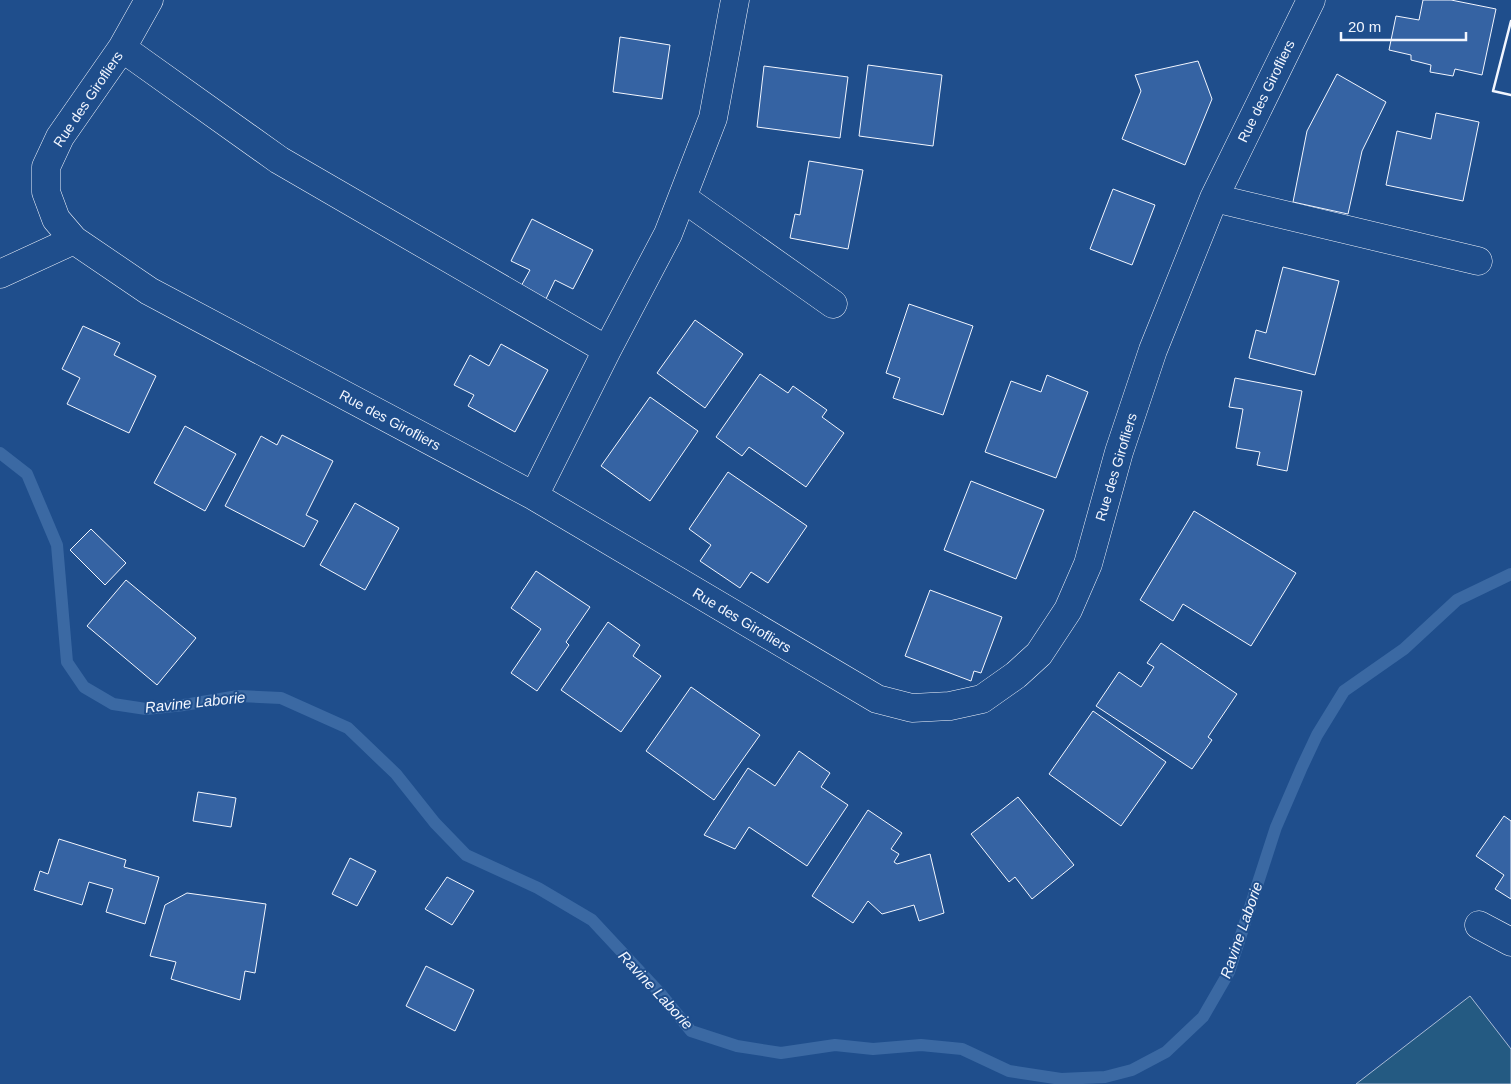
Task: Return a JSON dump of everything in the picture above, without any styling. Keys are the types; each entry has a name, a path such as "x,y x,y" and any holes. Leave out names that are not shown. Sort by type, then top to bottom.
{"street":[{"name":"Rue des Girofliers","path":"149,0 122,48 60,137 46,167 46,192 56,219 74,240 150,291 534,496 877,699 912,708 950,706 982,699 1016,675 1039,654 1068,610 1088,564 1119,452 1153,350 1214,198 1311,0"},
{"path":"534,496 668,234 712,118 735,0"},
{"path":"122,48 279,160 607,350"},
{"path":"682,198 832,304"},
{"path":"1214,198 1478,261"},
{"path":"0,274 74,240"},
{"path":"1479,925 1511,942"}],"shaded area":[{"path":"1470,996 1511,1049 1511,1084 1356,1084"}],"building":[{"path":"1423,0 1451,0 1496,9 1482,75 1455,69 1453,76 1430,72 1431,65 1411,60 1411,55 1389,50 1396,16 1419,20"},
{"path":"620,37 670,45 662,99 613,92"},
{"path":"1198,61 1212,99 1185,165 1122,139 1141,91 1135,75"},
{"path":"868,65 942,75 933,146 859,136"},
{"path":"764,66 848,77 840,138 757,127"},
{"path":"1337,74 1386,102 1362,151 1348,214 1293,202 1307,131"},
{"path":"1436,113 1479,122 1463,201 1386,185 1397,131 1431,139"},
{"path":"809,161 863,170 848,249 790,238 795,214 800,215"},
{"path":"1113,189 1155,205 1132,265 1090,249"},
{"path":"532,219 593,250 573,289 555,280 545,301 520,288 530,270 511,261"},
{"path":"1283,267 1339,281 1315,375 1249,358 1256,330 1266,333"},
{"path":"909,304 973,326 943,415 893,398 900,378 886,373"},
{"path":"695,320 743,354 705,408 657,373"},
{"path":"83,326 120,343 114,355 156,376 129,433 67,404 80,378 62,369"},
{"path":"501,344 548,370 515,432 468,406 474,395 454,385 470,355 489,366"},
{"path":"760,374 788,393 793,386 827,410 822,417 844,433 806,487 749,447 742,456 716,437"},
{"path":"1047,375 1088,392 1056,478 985,452 1011,381 1041,392"},
{"path":"1235,378 1302,391 1287,471 1257,465 1260,452 1236,448 1243,409 1229,407"},
{"path":"650,397 698,431 650,501 601,466"},
{"path":"185,426 236,454 205,511 154,483"},
{"path":"282,435 333,461 306,515 318,521 304,547 225,506 261,436 277,445"},
{"path":"728,472 807,526 768,583 751,572 740,588 700,561 711,545 689,529"},
{"path":"971,481 1044,510 1016,579 944,550"},
{"path":"355,503 399,528 365,590 320,565"},
{"path":"1194,511 1296,573 1251,646 1183,604 1173,621 1140,600"},
{"path":"91,529 126,563 105,585 70,550"},
{"path":"536,571 590,607 566,642 569,645 537,691 511,673 541,629 511,608"},
{"path":"126,580 196,638 157,685 87,626"},
{"path":"930,590 1002,617 981,673 974,671 971,681 905,656"},
{"path":"608,622 640,645 633,656 661,676 621,732 561,690"},
{"path":"1161,643 1237,694 1208,737 1212,740 1192,769 1096,706 1119,672 1141,687 1154,667 1147,663"},
{"path":"691,687 760,735 714,800 646,751"},
{"path":"1093,711 1166,762 1121,826 1049,774"},
{"path":"799,751 830,773 821,787 848,805 807,866 749,827 735,849 704,835 748,768 775,786"},
{"path":"198,792 236,798 231,827 193,821"},
{"path":"1018,797 1074,865 1032,899 1015,877 1009,882 971,834"},
{"path":"868,810 902,833 891,849 899,854 894,862 897,864 930,854 944,913 919,921 914,905 882,914 868,901 853,923 812,896"},
{"path":"1504,816 1511,821 1511,899 1495,889 1504,875 1476,856"},
{"path":"59,839 126,860 124,867 159,877 145,924 106,912 113,889 89,882 82,905 34,890 40,871 48,874"},
{"path":"350,858 376,871 357,906 332,894"},
{"path":"447,877 474,891 452,925 425,909"},
{"path":"187,893 266,904 255,973 245,971 240,1000 171,979 176,962 150,956 165,905"},
{"path":"426,966 474,990 455,1031 406,1006"}],"waterway":[{"name":"Ravine Laborie","path":"0,453 27,474 57,545 67,662 84,687 113,704 146,709 238,696 281,698 348,728 396,774 435,823 466,855 538,888 592,920 660,993 691,1031 737,1046 781,1053 835,1045 873,1049 921,1045 962,1049 1009,1071 1061,1079 1105,1077 1132,1070 1166,1052 1203,1017 1229,972 1276,827 1301,769 1317,735 1344,691 1404,649 1457,600 1511,574"}],"wall":[{"path":"1511,21 1493,91 1511,95"}]}
